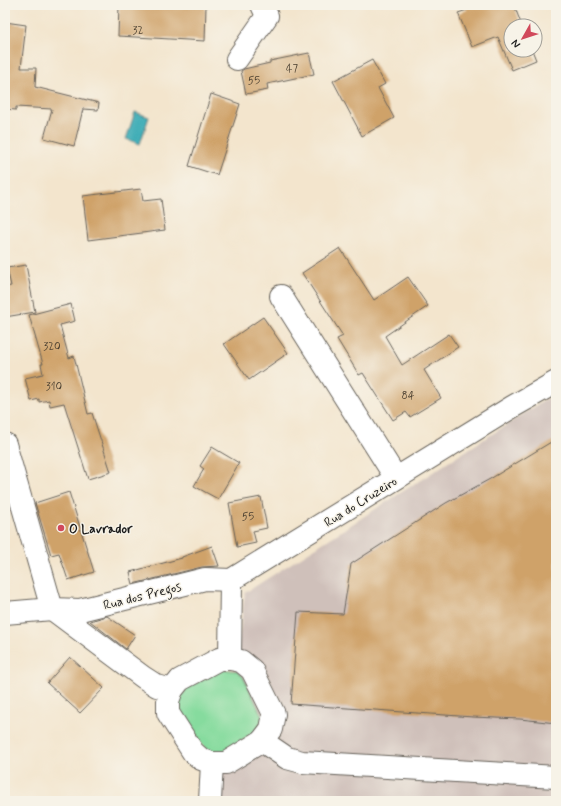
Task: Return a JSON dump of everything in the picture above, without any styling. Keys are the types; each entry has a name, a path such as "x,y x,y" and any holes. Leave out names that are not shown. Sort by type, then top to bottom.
{"street":[{"path":"238,59 267,16 262,5"},
{"path":"281,296 396,478"},
{"name":"Rua do Cruzeiro","path":"232,580 512,407 556,382"},
{"path":"5,444 52,609 143,677 157,686 172,690"},
{"name":"Rua dos Pregos","path":"5,613 52,609 80,610 205,579 232,580"},
{"path":"230,658 232,580"},
{"path":"230,658 241,661 252,670 274,714 271,729 262,741 226,763 212,763 202,759 193,752 168,713 168,701 172,690 180,680 220,659 230,658"},
{"path":"262,741 287,758 302,762 556,777"},
{"path":"210,801 212,763"}],"shaded area":[{"path":"556,393 556,801 220,801 220,789 245,593"}],"green space":[{"path":"222,669 237,671 243,676 262,716 261,725 255,732 223,752 214,753 207,750 202,745 179,710 179,703 181,696 187,688"}],"water":[{"path":"135,112 149,117 140,144 126,139"}],"building":[{"path":"119,5 206,5 205,41 118,36"},
{"path":"465,5 514,5 519,18 503,18 503,49 498,37 472,47 458,13 467,10"},
{"path":"5,22 26,25 21,68 36,68 35,87 99,103 98,110 83,109 74,146 44,138 52,109 16,107 16,110 5,109"},
{"path":"309,53 314,74 267,84 268,90 246,94 241,71 244,69 270,63 270,61"},
{"path":"507,58 535,58 536,60 512,70"},
{"path":"372,60 385,84 378,88 394,118 362,136 333,81"},
{"path":"211,94 240,104 217,175 189,166"},
{"path":"141,189 143,201 161,199 165,230 88,240 83,196"},
{"path":"340,248 374,300 408,277 428,306 385,336 402,365 449,334 458,347 424,370 441,398 410,417 406,412 393,420 363,373 359,375 337,339 343,336 302,273"},
{"path":"26,265 35,312 5,317 5,287 11,286 7,268"},
{"path":"71,304 75,321 60,325 69,358 74,356 88,414 92,413 111,472 88,479 64,403 50,406 49,400 39,402 39,399 31,401 25,378 43,374 41,364 43,364 29,315"},
{"path":"263,317 288,353 249,380 224,344"},
{"path":"556,439 556,723 520,719 291,704 298,612 343,614 351,564 446,503 490,479"},
{"path":"212,447 239,463 218,499 194,486 204,469 200,466"},
{"name":"O Lavrador","path":"69,492 94,572 68,580 59,553 51,555 35,503"},
{"path":"261,497 267,528 253,531 256,543 237,547 229,503"},
{"path":"212,546 219,566 202,567 133,584 130,572 182,558"},
{"path":"107,616 135,635 126,649 90,621"},
{"path":"70,657 104,688 80,713 47,683"}],"place":[{"name":"O Lavrador","path":"61,528"}]}
